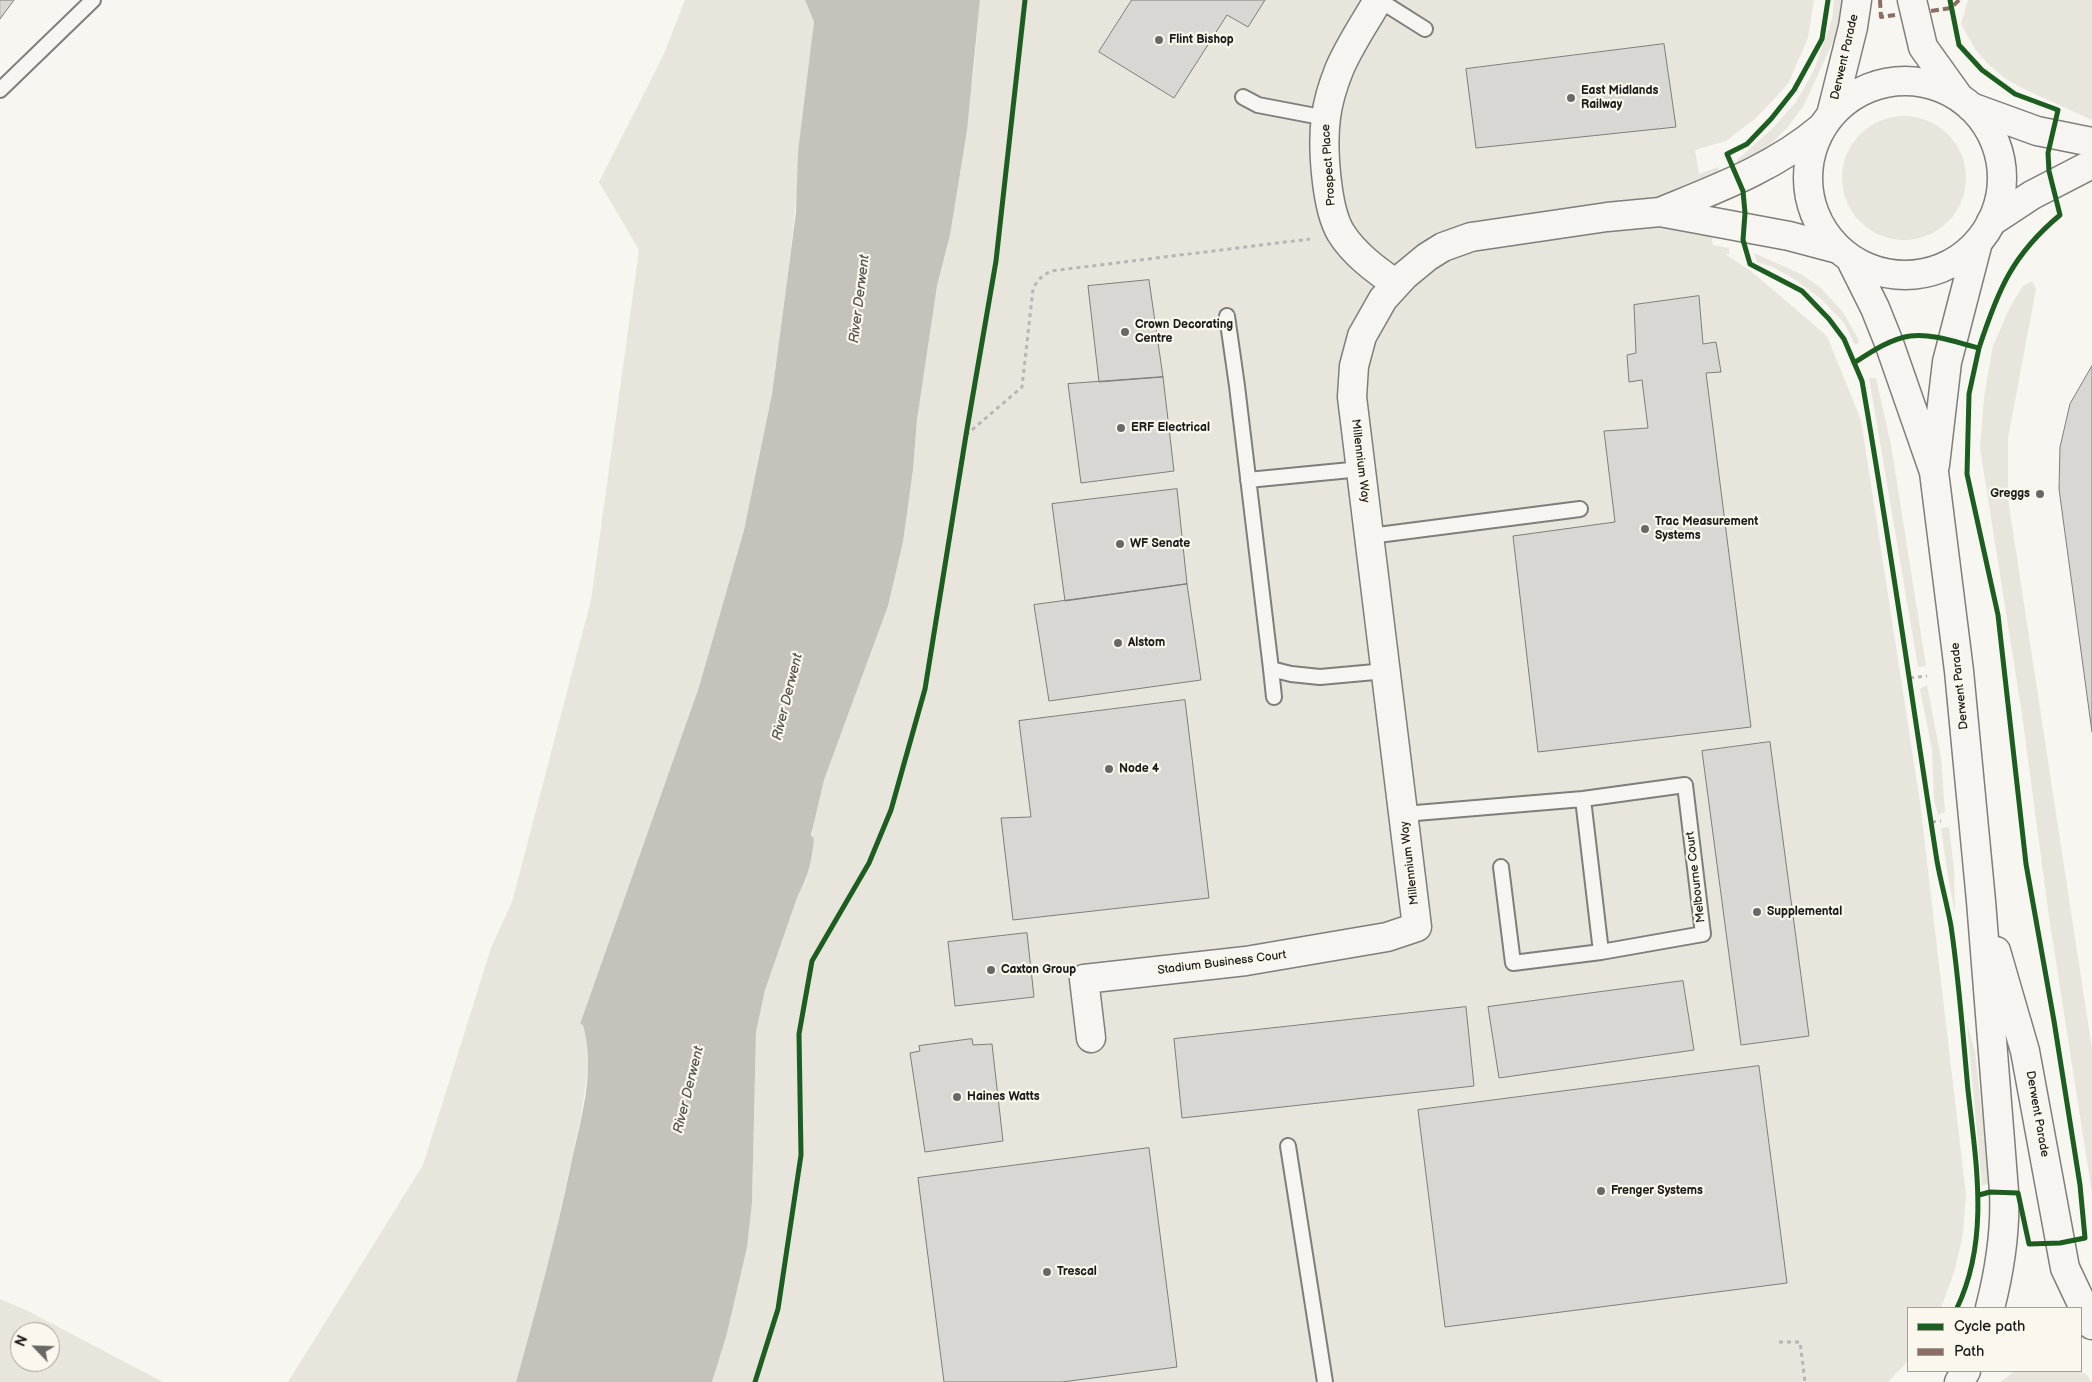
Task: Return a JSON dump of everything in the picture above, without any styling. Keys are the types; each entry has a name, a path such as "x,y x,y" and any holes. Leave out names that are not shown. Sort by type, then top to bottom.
{"street":[{"name":"Prospect Place","path":"1378,0 1340,68 1330,98 1324,134 1330,207 1341,234 1365,260 1396,284"},
{"name":"Derwent Parade","path":"1857,0 1851,36 1826,121 1809,159 1808,192 1818,223 1845,254 1875,308 1934,472 1960,671 1981,901 2005,1212 2000,1261 1990,1307"},
{"path":"1912,0 1923,47 1934,64 1966,103"},
{"name":"Millennium Way","path":"1660,212 1730,184 1762,168 1805,142 1852,96 1878,84 1906,81 1934,85 1966,103 2037,131 2092,142"},
{"name":"Derwent Parade","path":"1934,472 1947,362 1985,232 2000,196 2002,168 1995,142 1981,118 1966,103"},
{"name":"Millennium Way","path":"1418,927 1352,397 1354,366 1367,325 1383,299 1396,284 1414,266 1427,257 1443,247 1471,237 1607,217 1660,212 1789,236 1845,254 1881,273 1913,275 1934,271 1954,262 1985,232 2032,195 2092,164"},
{"name":"Derwent Parade","path":"1981,901 2025,1052 2065,1268 2092,1325"},
{"name":"Stadium Business Court","path":"1091,1038 1084,979 1246,961 1387,937 1418,927"}],"lane":[{"path":"0,90 93,0"},
{"path":"1378,0 1425,29"},
{"path":"1243,97 1258,105 1326,118"},
{"path":"1226,316 1237,386 1274,697"},
{"path":"1248,480 1361,469"},
{"path":"1370,536 1580,510"},
{"path":"1271,669 1320,678 1386,671"},
{"name":"Melbourne Court","path":"1404,814 1583,799 1685,784 1703,934 1601,952"},
{"path":"1501,867 1513,963 1601,952 1583,799"},
{"path":"1288,1146 1325,1382"}],"path":[{"path":"966,438 1022,386 1033,289 1043,275 1051,271 1341,234"},
{"path":"966,438 968,425"},
{"path":"1910,671 1912,688"},
{"path":"1930,812 1933,830"},
{"path":"1778,1342 1800,1342 1805,1382"}],"shaded area":[{"path":"685,0 805,0 812,16 814,22 791,251 772,394 744,530 699,687 580,1024 583,1025 588,1043 589,1061 581,1117 550,1257 516,1382 288,1382 423,1165 491,948 512,902 591,600 639,250 599,182 663,56"},
{"path":"980,0 1814,0 1808,38 1788,84 1756,118 1726,141 1695,150 1699,174 1718,167 1719,175 1701,182 1713,245 1729,248 1729,254 1725,254 1751,271 1827,336 1861,420 1920,802 1966,1195 1963,1234 1955,1269 1941,1307 1907,1307 1907,1362 1888,1382 712,1382 726,1337 752,1202 756,1032 765,990 798,895 806,881 814,820 824,780 888,606 903,542 913,470 917,420 937,286 950,235 974,69"},
{"path":"1834,0 1842,0 1838,31 1804,105 1787,128 1768,147 1741,167 1737,160 1773,128 1796,102 1814,70 1832,19"},
{"path":"1968,0 2092,0 2092,120 2026,90 2006,79 1988,64 1975,49 1961,24"},
{"path":"1904,116 1928,121 1948,134 1961,154 1966,178 1961,202 1948,222 1928,235 1904,240 1880,235 1860,222 1847,202 1842,178 1847,154 1860,134 1880,121"},
{"path":"1754,253 1801,274 1820,287 1843,312 1860,342 1855,345 1844,323 1820,298 1797,281 1773,267 1757,262"},
{"path":"2032,281 2036,289 2008,438 2008,499 2092,1049 2092,1193 2049,917 2022,714 1980,448 1984,397 1993,346 2010,307 2023,286"},
{"path":"1869,378 1876,378 1891,445 1926,666 1918,667"},
{"path":"1927,685 1941,758 1945,812 1938,815 1934,800 1932,750 1920,689"},
{"path":"1949,827 1954,869 1955,914 1941,828"},
{"path":"1967,1024 1975,1051 1984,1132 1988,1184 1982,1186"},
{"path":"0,1299 49,1322 10,1322 10,1372 60,1372 60,1328 163,1382 0,1382"},
{"path":"2013,1372 2082,1372 2092,1382 2001,1382"}],"water":[{"name":"River Derwent","path":"805,0 980,0 967,130 950,235 937,286 917,420 913,470 903,542 888,606 824,780 811,835 814,839 807,875 798,895 765,990 756,1032 752,1202 747,1247 726,1337 712,1382 516,1382 552,1246 583,1112 588,1077 588,1059 587,1042 583,1025 580,1024 699,687 744,530 772,394 796,212 798,152 814,22"}],"building":[{"path":"0,0 14,0 0,19"},
{"name":"Flint Bishop","path":"1132,0 1265,0 1248,27 1227,15 1174,98 1099,52"},
{"name":"East Midlands Railway","path":"1664,44 1676,127 1476,148 1466,69"},
{"name":"Crown Decorating Centre","path":"1149,280 1163,377 1099,382 1088,286"},
{"name":"Trac Measurement Systems","path":"1699,296 1703,344 1716,342 1721,372 1706,373 1751,727 1538,752 1513,536 1615,522 1604,431 1648,428 1642,380 1629,382 1627,355 1636,353 1634,305"},
{"path":"2092,366 2092,732 2059,489 2060,447 2070,404"},
{"name":"ERF Electrical","path":"1163,377 1174,471 1081,483 1068,384"},
{"name":"WF Senate","path":"1177,489 1187,584 1065,601 1052,504"},
{"name":"Alstom","path":"1187,584 1201,680 1049,701 1034,605"},
{"name":"Node 4","path":"1185,700 1209,898 1013,920 1001,818 1031,817 1019,721"},
{"path":"1770,742 1809,1036 1741,1045 1702,751"},
{"name":"Caxton Group","path":"1027,933 1034,997 955,1006 948,942"},
{"path":"1683,981 1694,1050 1499,1078 1488,1007"},
{"path":"1466,1007 1474,1086 1182,1118 1174,1039"},
{"name":"Haines Watts","path":"972,1039 973,1045 992,1044 1003,1141 925,1152 910,1053 920,1051 919,1046"},
{"name":"Frenger Systems","path":"1759,1066 1787,1283 1445,1327 1418,1110"},
{"name":"Trescal","path":"1149,1148 1177,1367 1062,1382 944,1382 918,1178"}],"marked path":[{"path":"1880,0 1881,17 1895,15"},
{"path":"1931,11 1951,8 1959,0"}],"cycle path":[{"path":"755,1382 778,1309 801,1155 799,1034 812,961 869,863 891,810 925,689 996,261 1025,0"},
{"path":"1828,0 1822,39 1794,90 1771,119 1747,144 1727,154 1743,191 1745,213 1743,240 1750,264 1802,291 1829,319 1844,339 1862,381 1937,861 1951,926 1959,987 1978,1200 1974,1255 1967,1282 1957,1307"},
{"path":"1854,363 1888,343 1910,336 1936,337 1979,348 2000,291 2018,259 2030,244 2060,215 2049,171 2048,153 2058,110 2015,94 1982,70 1959,45 1950,0"},
{"path":"1979,348 1969,394 1967,474 1998,615 2026,864 2054,1021 2080,1185 2085,1238 2060,1243 2029,1244 2018,1193 1990,1192 1979,1195"}],"place":[{"name":"Flint Bishop","path":"1159,40"},
{"name":"East Midlands Railway","path":"1571,98"},
{"name":"Crown Decorating Centre","path":"1125,332"},
{"name":"ERF Electrical","path":"1121,428"},
{"name":"Greggs","path":"2040,494"},
{"name":"Trac Measurement Systems","path":"1645,529"},
{"name":"WF Senate","path":"1120,544"},
{"name":"Alstom","path":"1118,643"},
{"name":"Node 4","path":"1109,769"},
{"name":"Supplemental","path":"1757,912"},
{"name":"Caxton Group","path":"991,970"},
{"name":"Haines Watts","path":"957,1097"},
{"name":"Frenger Systems","path":"1601,1191"},
{"name":"Trescal","path":"1047,1272"}]}
